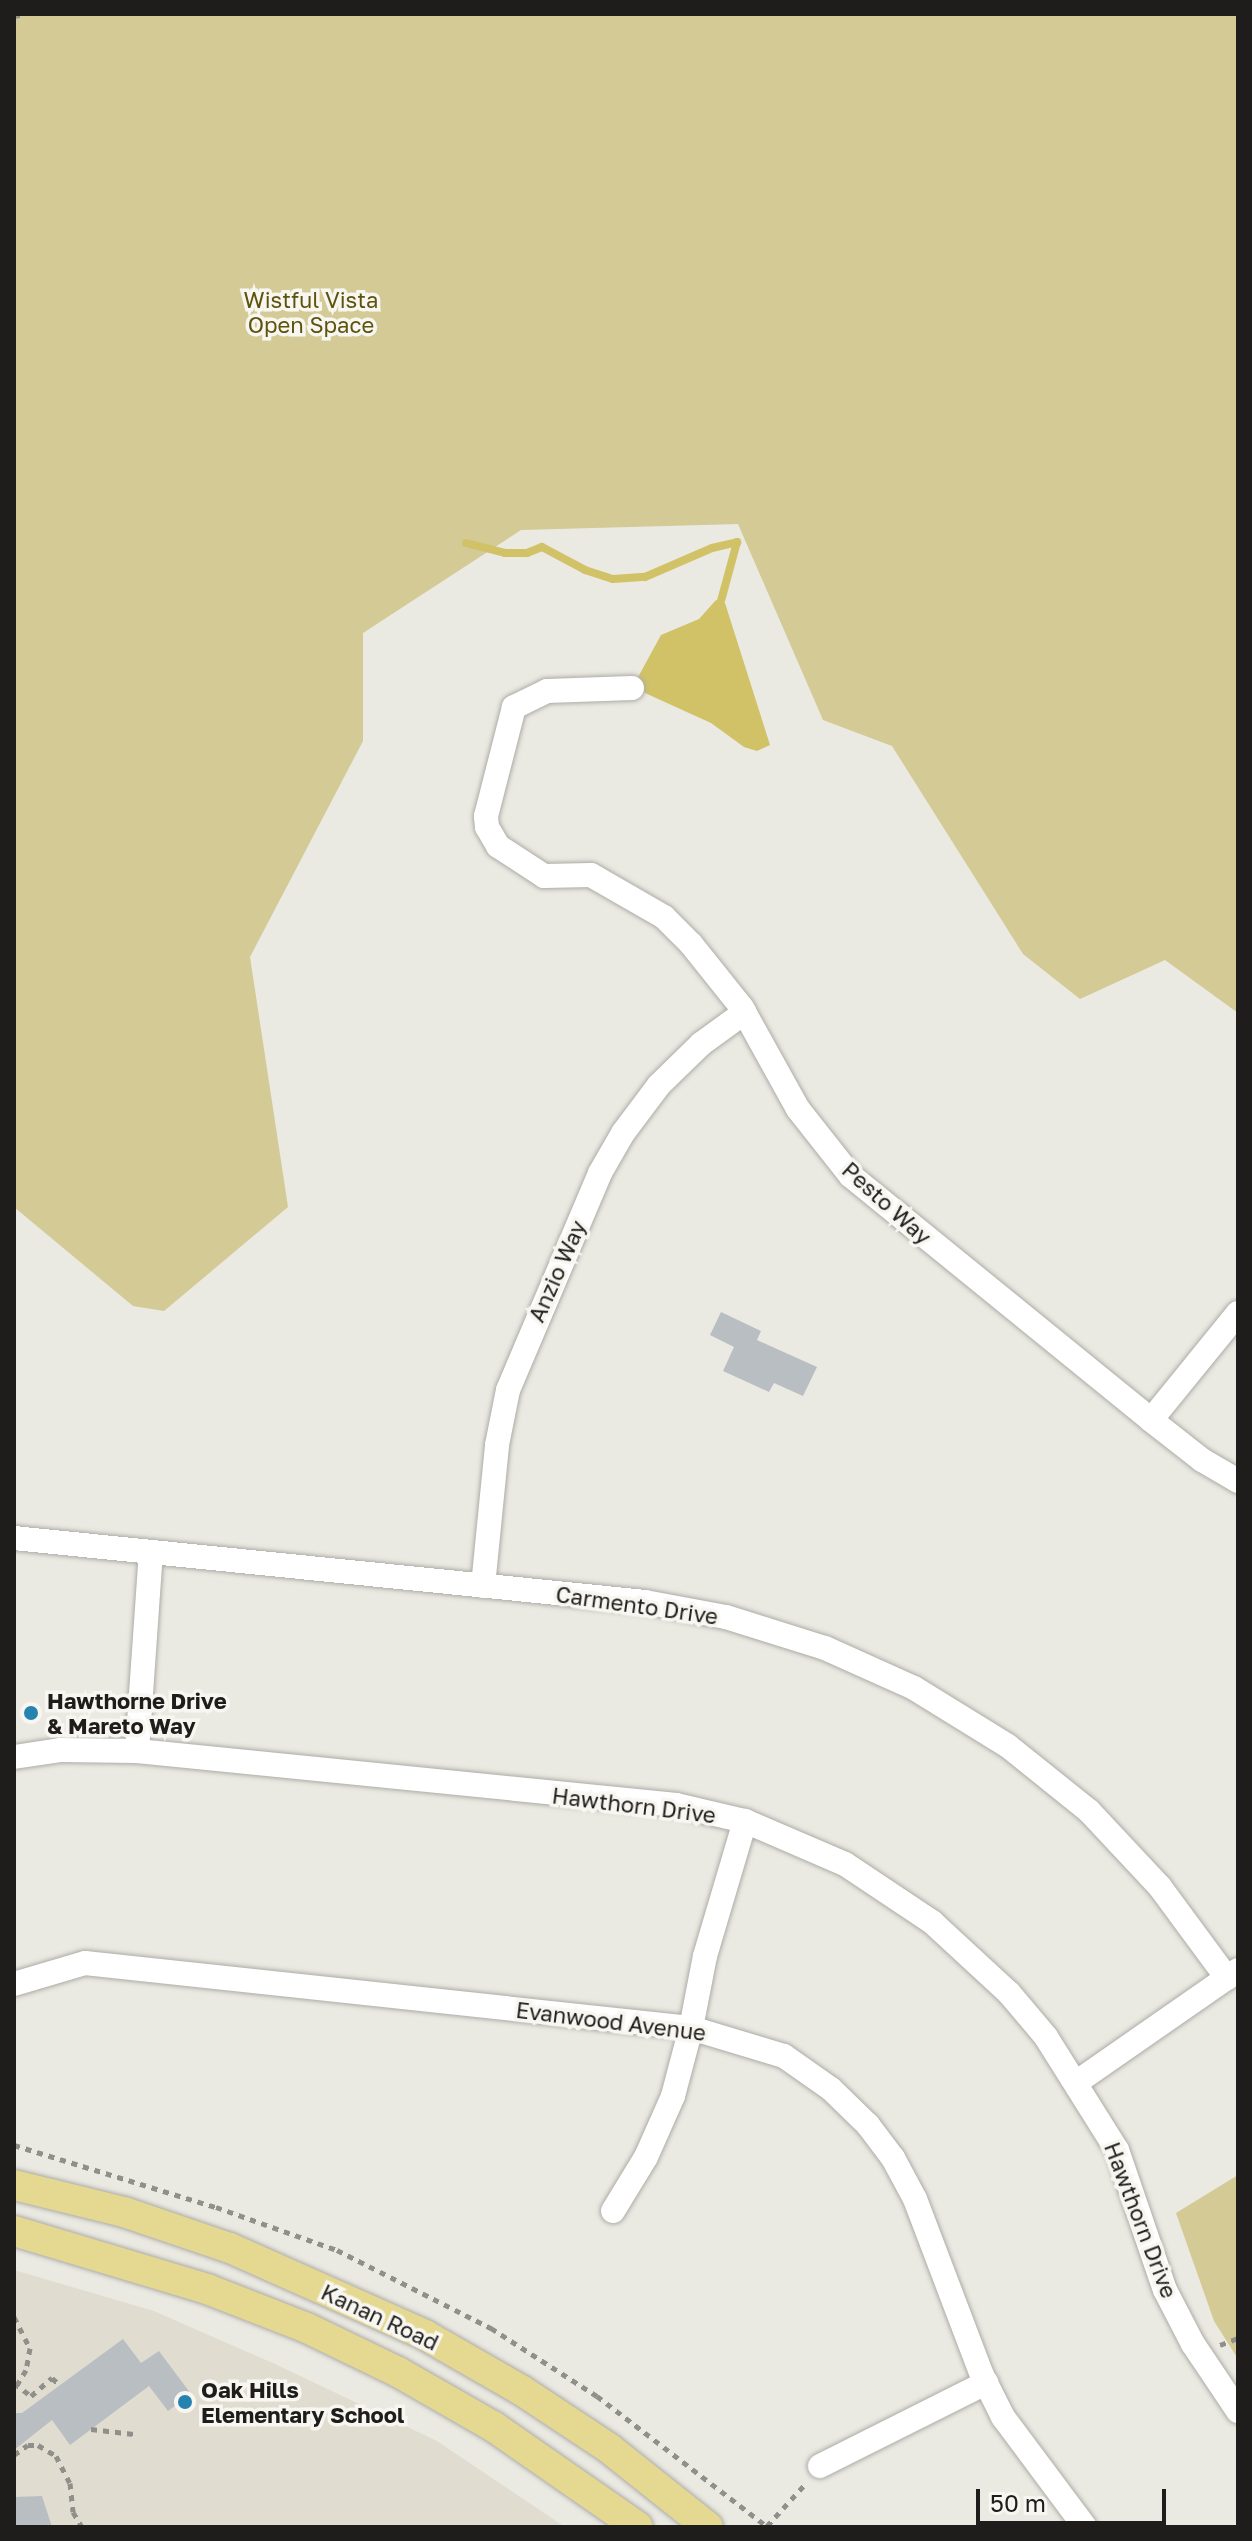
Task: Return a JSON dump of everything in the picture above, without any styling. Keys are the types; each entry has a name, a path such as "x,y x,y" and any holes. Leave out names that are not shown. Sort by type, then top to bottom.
{"main road":[{"name":"Kanan Road","path":"14,2185 124,2212 230,2248 425,2335 521,2390 610,2449 708,2527"},
{"name":"Kanan Road","path":"14,2231 207,2289 307,2328 398,2372 494,2427 638,2527"}],"street":[{"name":"Pesto Way","path":"632,688 547,691 514,707 486,816 487,827 498,846 544,876 591,875 664,917 691,944 745,1012 798,1109 851,1176 1151,1420 1202,1460 1238,1481"},
{"name":"Anzio Way","path":"483,1586 497,1445 508,1390 600,1173 623,1133 659,1085 701,1044 745,1012"},
{"path":"1151,1420 1238,1313"},
{"name":"Carmento Drive","path":"14,1538 645,1602 726,1617 825,1648 914,1688 1008,1746 1089,1811 1160,1887 1232,1974"},
{"path":"137,1751 151,1552"},
{"name":"Hawthorn Drive","path":"14,1757 61,1750 137,1751 676,1805 745,1821 845,1864 932,1922 1009,1993 1077,2082 1117,2150 1165,2290 1193,2344 1238,2411"},
{"path":"613,2211 646,2157 673,2096 705,1956 745,1821"},
{"name":"Evanwood Avenue","path":"14,1984 85,1963 691,2028 784,2056 831,2089 868,2125 893,2158 915,2199 986,2383 1003,2417 1027,2454 1085,2527"},
{"path":"1077,2082 1232,1974"},
{"path":"820,2466 986,2383"}],"path":[{"path":"14,16 25,14"},
{"path":"14,2317 30,2348 26,2370 16,2384 31,2396 52,2378 60,2385"},
{"path":"91,2429 134,2434"},
{"path":"14,2455 28,2445 38,2445 56,2456 70,2483 73,2512 82,2527"},
{"path":"767,2526 820,2466"}],"shaded area":[{"path":"716,600 725,603 770,745 757,751 744,747 711,723 645,693 637,679 661,635 699,619"},
{"name":"Oak Hills Elementary School","path":"14,2270 154,2311 275,2364 437,2441 565,2527 14,2527"}],"green space":[{"name":"Wistful Vista Open Space","path":"14,14 1238,14 1238,1013 1165,960 1080,999 1023,954 892,746 823,720 738,524 521,530 363,633 363,741 250,957 288,1207 164,1311 133,1306 14,1207"},
{"path":"1238,2175 1238,2359 1214,2321 1176,2213"}],"building":[{"path":"721,1312 761,1331 757,1340 817,1367 803,1396 774,1383 769,1392 723,1371 734,1347 710,1335"},
{"path":"123,2339 141,2363 159,2351 191,2394 168,2411 149,2386 70,2445 52,2420 14,2450 14,2413 22,2413"},
{"path":"42,2496 52,2527 14,2527 14,2497"}],"waterway":[{"path":"466,543 505,553 527,553 542,547 585,570 613,579 645,577 712,548 737,542 721,601"}],"place":[{"name":"Hawthorne Drive & Mareto Way","path":"31,1713"},
{"name":"Oak Hills Elementary School","path":"185,2402"}]}
